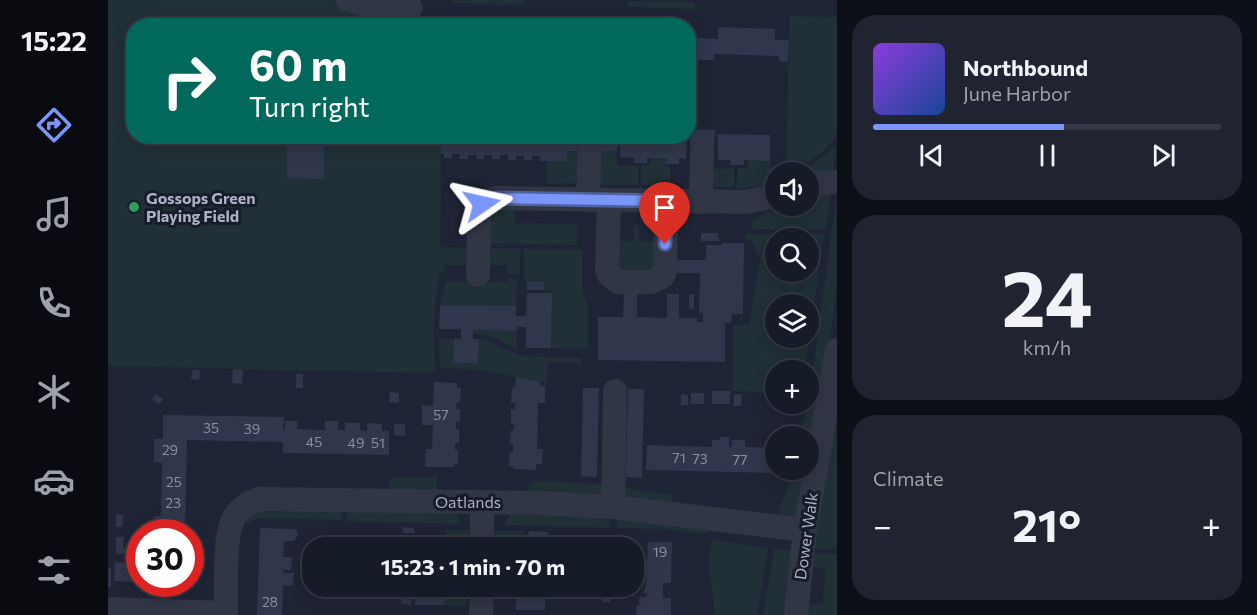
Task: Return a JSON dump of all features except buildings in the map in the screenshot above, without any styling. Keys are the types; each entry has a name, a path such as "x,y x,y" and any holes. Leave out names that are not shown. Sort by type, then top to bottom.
{"street":[{"path":"348,0 382,10 412,10"},
{"path":"591,144 609,275 618,282 658,281 665,271 666,201"},
{"path":"701,202 702,152"},
{"path":"819,183 837,182"},
{"path":"478,275 479,210 482,204 496,198 701,202 745,202 765,198"},
{"name":"Dower Walk","path":"796,615 806,530 833,405 837,350"},
{"path":"613,507 615,391"},
{"name":"Oatlands","path":"226,614 230,527 233,518 247,504 270,498 613,507 806,530"},
{"path":"482,502 482,537"},
{"path":"481,615 482,597"},
{"path":"108,609 226,614"}],"shaded area":[{"path":"108,0 382,0 382,18 126,18 126,144 441,144 440,247 471,248 471,265 444,265 444,272 440,272 435,303 435,370 430,373 108,366"},
{"path":"454,0 522,0 524,5 452,3"},
{"path":"628,1 694,2 696,9 628,7"},
{"path":"790,16 837,17 837,130 835,136 825,149 807,162 786,162"},
{"path":"836,146 833,173 819,173 819,162 816,162"},
{"path":"567,151 584,152 583,184 546,183 547,161 567,161"},
{"path":"595,151 617,151 617,166 638,166 638,185 594,185"},
{"path":"651,158 667,158 666,166 670,167 670,186 641,185 641,166 650,166"},
{"path":"748,160 770,161 765,162 765,185 737,188 738,168 748,168"},
{"path":"734,168 734,187 707,187 713,169"},
{"path":"819,193 831,196 825,230 819,230 819,228 750,229 754,221 764,214 765,216 819,216"},
{"path":"836,198 837,284 823,392 819,392 819,360 814,360 816,348 819,348 819,325"},
{"path":"514,206 514,223 577,224 577,245 487,243 491,217 499,210"},
{"path":"634,225 639,225 639,241 656,242 654,272 619,271 617,241 634,242"},
{"path":"746,234 765,234 765,282 817,282 816,294 765,294 765,348 808,348 806,360 765,360 765,393 733,391 733,325 749,325 760,257 751,241 746,240"},
{"path":"819,234 824,234 819,270"},
{"path":"487,248 520,248 520,275 507,274 507,265 487,265"},
{"path":"524,249 582,250 582,291 588,306 588,349 551,348 552,291 544,290 544,282 524,282"},
{"path":"507,279 517,279 516,306 440,305 446,282 507,282"},
{"path":"473,330 517,331 517,349 493,337 473,333"},
{"path":"439,339 454,339 454,363 478,364 479,339 521,356 581,358 581,363 548,362 547,383 482,370 440,368"},
{"path":"805,414 819,414 816,426 802,426"},
{"path":"837,427 837,549 812,549 832,433"},
{"path":"437,477 437,491 389,489 390,478"},
{"path":"791,480 806,480 798,512 792,517 778,518 781,506"},
{"path":"534,481 605,484 604,496 530,494 529,485"},
{"path":"624,487 673,495 671,503 623,496"},
{"path":"342,508 342,520 262,518 249,523 243,517 250,511"},
{"path":"347,508 455,510 460,524 347,521"},
{"path":"510,512 609,517 609,528 505,525"},
{"path":"617,517 708,525 707,534 666,529 617,528"},
{"path":"446,530 469,530 469,537 446,537"},
{"path":"496,531 524,531 524,537 496,537"},
{"path":"713,540 768,548 757,615 714,615 709,567"},
{"path":"774,549 794,551 788,615 763,615"},
{"path":"812,554 837,554 837,615 806,615 807,604 823,605 826,569 811,567"},
{"path":"444,597 467,597 467,606 444,605"}],"place":[{"name":"Gossops Green Playing Field","path":"134,207"}],"route":[{"path":"482,204 496,198 666,201 665,244"}]}
